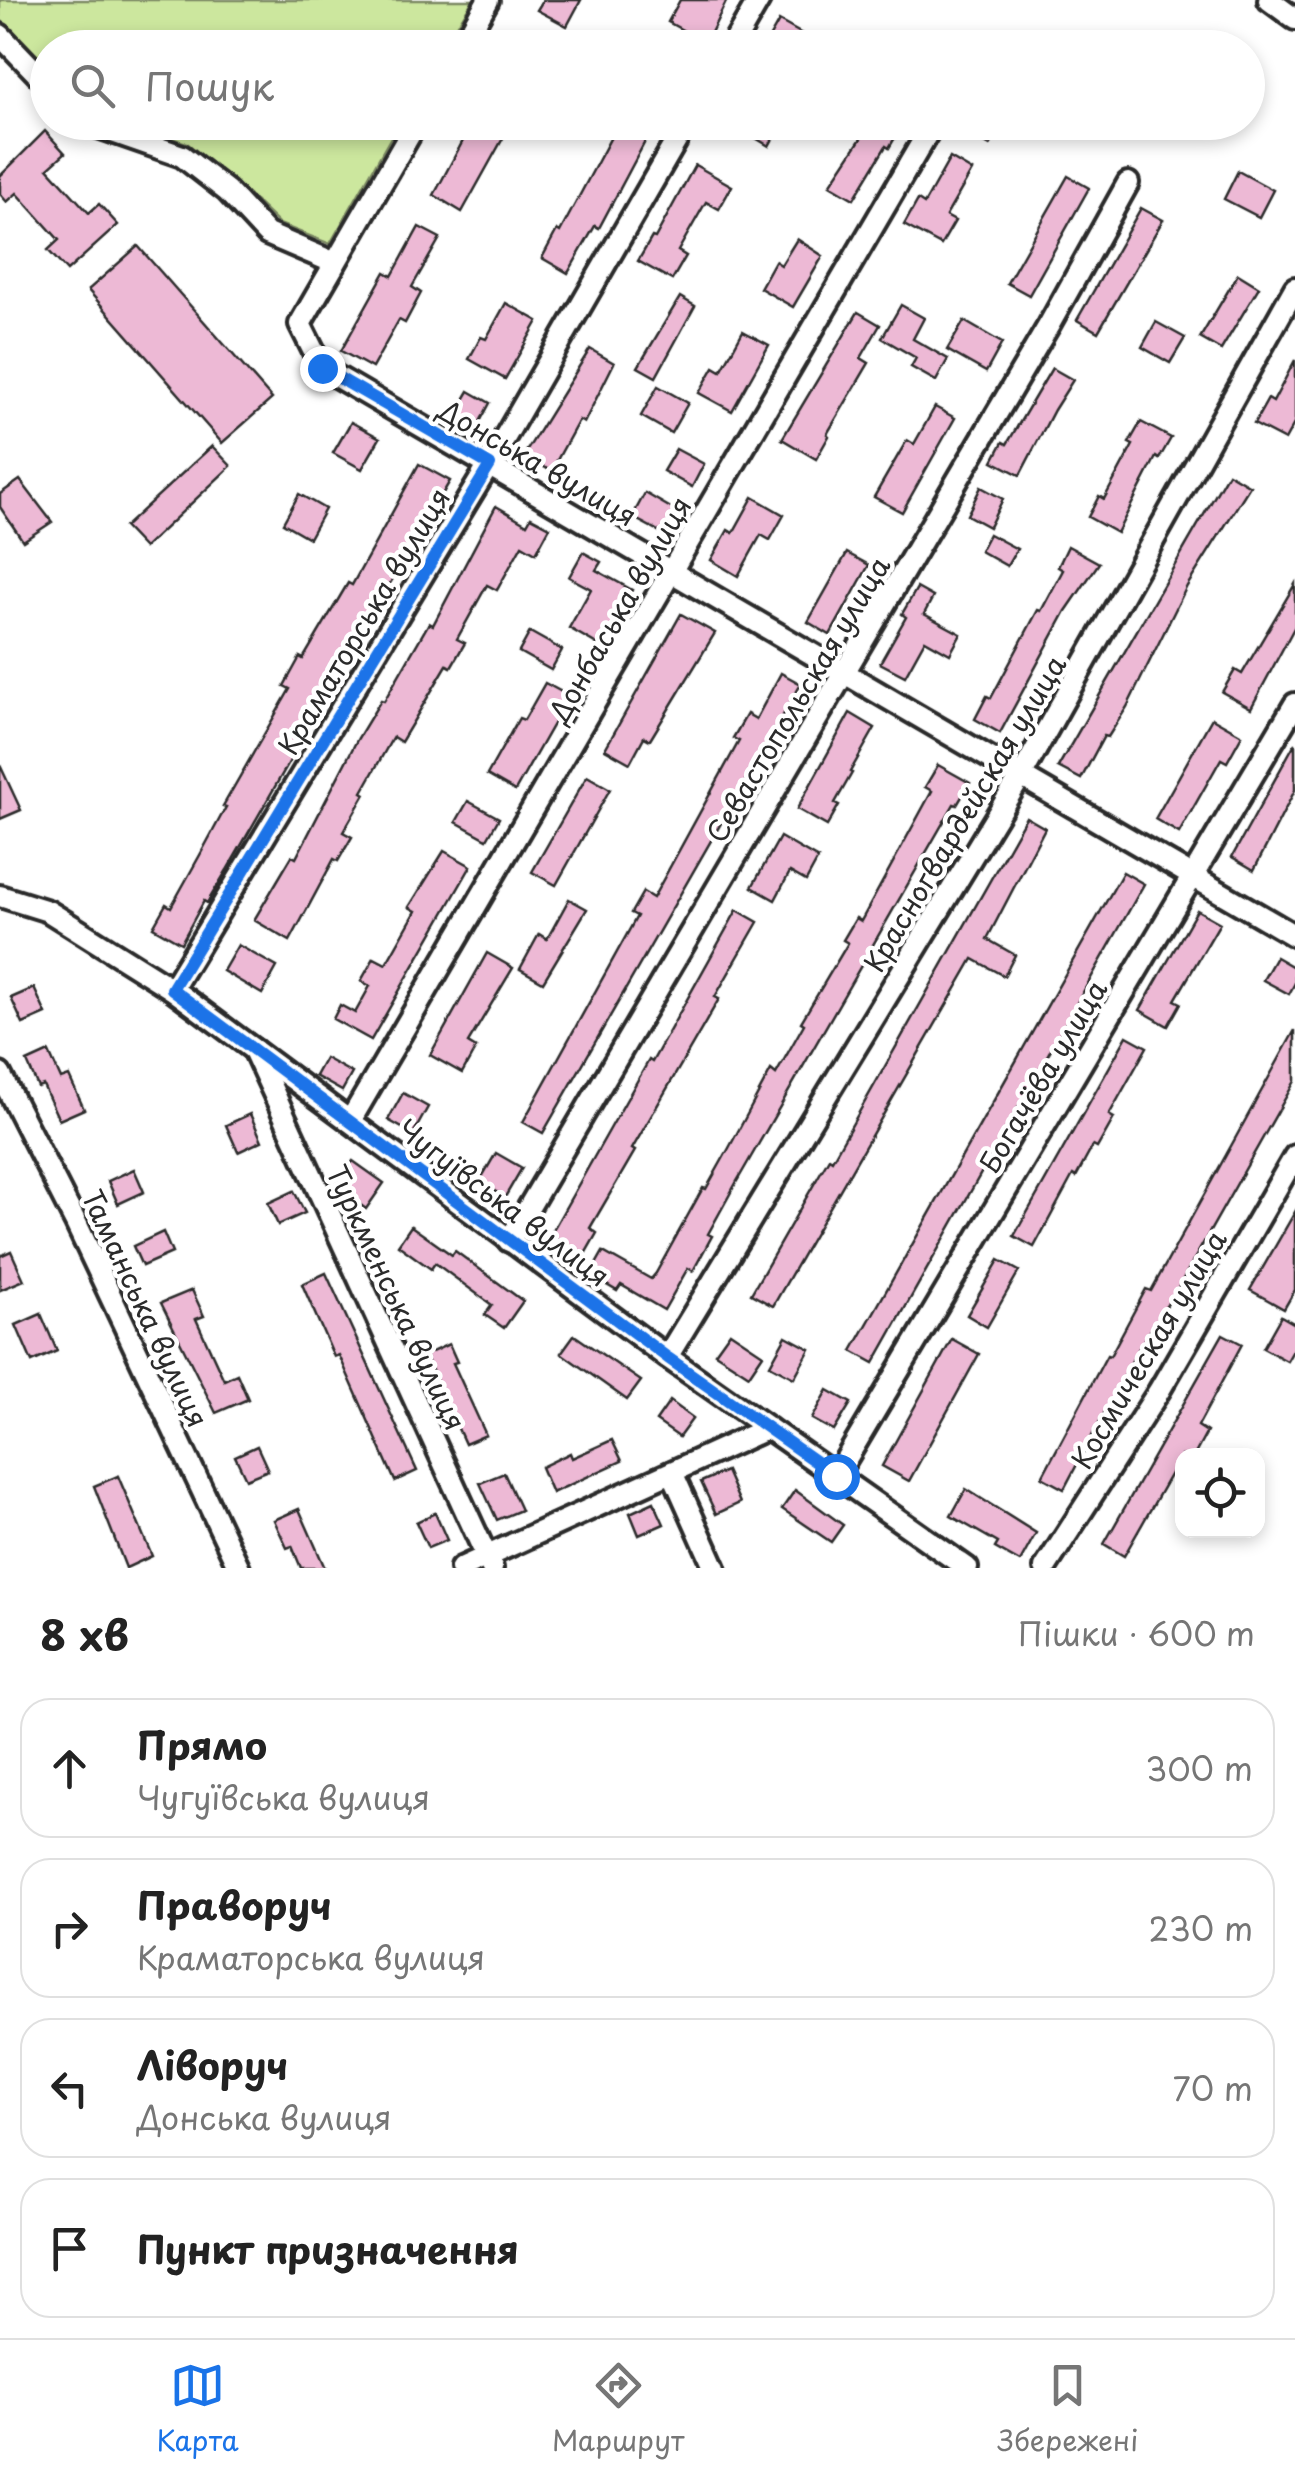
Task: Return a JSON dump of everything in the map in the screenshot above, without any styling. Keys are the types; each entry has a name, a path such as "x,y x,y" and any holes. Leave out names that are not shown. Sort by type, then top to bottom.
{"street":[{"path":"471,30 488,0"},
{"path":"742,30 759,0"},
{"path":"1269,0 1295,19"},
{"path":"0,35 30,66"},
{"path":"136,140 182,156 227,191 267,234 335,263 407,140"},
{"name":"Краматорська вулиця","path":"172,989 490,465 677,140"},
{"name":"Донбаська вулиця","path":"350,1122 924,140"},
{"name":"Севастопольская улица","path":"510,1241 1049,325 1128,183"},
{"name":"Донська вулиця","path":"335,263 300,324 322,368 1295,936"},
{"name":"Красногвардейская улица","path":"668,1358 1021,776 1295,288"},
{"name":"Богачёва улица","path":"836,1476 1295,704"},
{"name":"Чугуївська вулиця","path":"0,896 48,912 172,989 668,1358 967,1568"},
{"name":"Туркменська вулиця","path":"253,1049 489,1562"},
{"name":"Таманська вулиця","path":"0,1074 76,1223 239,1568"},
{"name":"Космическая улица","path":"1045,1568 1159,1391 1295,1156"},
{"path":"461,1568 489,1562 768,1428"},
{"path":"672,1472 715,1568"}],"green space":[{"path":"0,0 473,0 454,30 30,30 30,50 0,19"},
{"path":"178,140 389,140 330,244 279,224 187,143"}],"building":[{"path":"543,0 581,0 567,26 537,10"},
{"path":"680,0 727,0 712,30 682,30 668,22"},
{"path":"779,21 795,30 774,30"},
{"path":"36,140 53,140 65,153 48,168 89,213 99,204 118,225 67,271 48,250 59,240 17,193 7,202 0,194 0,176"},
{"path":"463,140 502,140 462,212 434,195"},
{"path":"609,140 646,140 599,228 595,226 568,273 542,258 557,230 560,232"},
{"path":"860,140 894,140 854,199 830,185"},
{"path":"950,158 972,171 946,216 955,221 941,245 904,225 918,200 924,204"},
{"path":"695,165 732,186 719,209 706,202 678,251 686,256 672,280 638,261"},
{"path":"1238,171 1273,190 1259,217 1224,199"},
{"path":"1068,176 1089,188 1029,295 1007,283"},
{"path":"1141,208 1163,220 1098,332 1077,320"},
{"path":"419,227 440,238 412,287 421,293 405,323 399,320 372,368 341,351 385,272 392,276"},
{"path":"797,239 823,256 793,307 760,288 775,261 781,265"},
{"path":"138,246 272,399 222,443 88,290"},
{"path":"1238,274 1259,287 1221,350 1200,338"},
{"path":"680,297 695,306 656,377 638,367"},
{"path":"506,303 538,321 505,379 469,359 481,337 486,339"},
{"path":"901,305 924,318 913,339 948,359 936,381 911,367 916,358 882,338"},
{"path":"858,312 880,325 861,358 869,363 816,459 782,439"},
{"path":"964,321 1002,343 986,372 947,350"},
{"path":"1156,322 1185,338 1170,363 1142,347"},
{"path":"743,331 769,345 732,411 699,393 714,367 721,371"},
{"path":"590,349 614,363 584,423 579,420 551,471 524,455"},
{"path":"1295,360 1295,422 1285,440 1254,424 1268,399 1273,402"},
{"path":"1052,368 1073,380 1020,475 993,461"},
{"path":"658,386 688,403 671,433 641,416"},
{"path":"469,391 490,403 475,431 453,418"},
{"path":"935,407 955,418 902,512 874,497 907,440 914,444"},
{"path":"351,422 380,438 362,469 333,453"},
{"path":"1141,422 1171,438 1159,459 1156,457 1117,533 1088,517 1099,496 1104,499"},
{"path":"212,446 231,466 144,548 124,527"},
{"path":"676,449 704,464 692,487 663,471"},
{"path":"419,464 450,481 364,628 361,626 309,719 313,721 181,943 153,927 166,904 171,907 200,855 226,807 223,806 290,689 284,686 300,657 303,659 348,583 352,585"},
{"path":"1228,473 1250,486 1187,586 1127,707 1108,737 1104,736 1081,779 1058,767"},
{"path":"20,480 52,522 23,541 0,507 0,494"},
{"path":"981,487 1003,499 989,527 967,515"},
{"path":"645,493 676,511 664,534 632,517"},
{"path":"299,494 325,509 309,538 283,523"},
{"path":"753,497 784,515 770,540 761,535 738,576 711,560 728,530 733,533"},
{"path":"496,506 527,524 531,517 550,527 536,553 522,545 497,590 487,585 457,639 465,643 451,667 447,665 401,742 393,737 362,792 365,794 343,832 352,837 338,861 334,859 290,941 254,920 292,856 296,858 381,700 384,701 429,623 433,625"},
{"path":"989,534 1017,549 1007,566 980,551"},
{"path":"1068,546 1099,563 1066,611 1000,733 975,719 987,696 991,698 1038,610 1041,611 1063,570 1058,567"},
{"path":"583,552 601,562 596,570 632,590 602,647 569,628 591,589 569,577"},
{"path":"847,553 869,565 830,635 808,622"},
{"path":"1295,584 1295,626 1251,708 1222,692 1235,670 1242,674"},
{"path":"917,588 933,597 924,614 961,634 950,654 925,640 905,676 880,663"},
{"path":"681,614 715,633 650,740 644,737 630,763 605,749"},
{"path":"530,632 562,650 551,670 519,652"},
{"path":"781,673 801,684 543,1133 523,1122 637,916 631,913 643,892 653,898 739,741 733,738 747,714 756,719"},
{"path":"545,683 569,696 515,791 487,775 519,718 524,720"},
{"path":"850,713 875,728 850,772 827,826 797,809"},
{"path":"1212,718 1242,735 1227,762 1221,759 1179,833 1155,819"},
{"path":"1295,743 1295,790 1254,870 1232,857"},
{"path":"0,765 21,810 0,819"},
{"path":"938,765 970,783 954,804 736,1183 693,1271 688,1268 664,1310 621,1285 617,1291 590,1275 603,1252 651,1279 656,1273 771,1070 776,1074 804,1024 801,1022 848,943 843,940 856,918 861,921 932,791 925,787"},
{"path":"587,776 610,789 556,885 532,872"},
{"path":"468,801 499,818 487,839 456,822"},
{"path":"1026,817 1045,828 987,939 1015,955 1004,976 973,959 773,1306 751,1294 829,1158 832,1160"},
{"path":"780,837 818,859 806,881 790,872 775,900 752,887"},
{"path":"444,851 471,866 371,1040 333,1019 340,1005 355,1013 370,986 361,981 374,958 386,964 416,911 409,907"},
{"path":"1123,872 1144,884 874,1363 852,1351"},
{"path":"569,899 587,909 543,982 520,969 539,934 547,939"},
{"path":"737,910 758,922 590,1228 597,1233 585,1254 550,1235"},
{"path":"1197,910 1220,923 1175,1000 1181,1003 1168,1026 1140,1010"},
{"path":"238,945 277,967 262,994 223,971"},
{"path":"487,953 513,968 468,1043 476,1048 462,1073 430,1055"},
{"path":"1276,957 1295,968 1295,983 1289,994 1263,980"},
{"path":"34,988 46,1014 23,1024 11,998"},
{"path":"1295,1030 1295,1081 1179,1286 1136,1353 1064,1489 1042,1477 1107,1355 1110,1356 1146,1289 1151,1291"},
{"path":"1127,1036 1147,1047 1109,1115 1114,1118 1097,1148 1093,1146 1076,1177 1073,1175 1034,1247 1014,1236"},
{"path":"49,1052 61,1079 69,1076 84,1109 59,1120 27,1062"},
{"path":"325,1058 352,1073 342,1091 315,1076"},
{"path":"403,1093 428,1107 413,1134 388,1120"},
{"path":"250,1114 262,1141 238,1152 226,1125"},
{"path":"496,1153 522,1168 505,1197 479,1182"},
{"path":"353,1161 384,1183 366,1209 335,1186"},
{"path":"134,1169 144,1192 118,1204 108,1181"},
{"path":"294,1191 305,1213 278,1225 268,1203"},
{"path":"1295,1212 1295,1290 1284,1309 1250,1290"},
{"path":"411,1226 452,1255 455,1251 523,1301 504,1328 485,1315 492,1305 435,1263 431,1269 398,1245"},
{"path":"163,1232 172,1253 142,1266 133,1246"},
{"path":"11,1251 24,1280 0,1290 0,1256"},
{"path":"999,1260 1019,1271 987,1327 967,1315"},
{"path":"326,1273 417,1471 395,1481 339,1355 334,1357 302,1284"},
{"path":"192,1290 204,1316 196,1319 224,1380 237,1374 248,1399 216,1413 161,1303"},
{"path":"41,1314 57,1351 32,1362 16,1325"},
{"path":"1281,1316 1295,1324 1295,1347 1287,1361 1263,1348"},
{"path":"730,1332 763,1354 749,1375 715,1353"},
{"path":"1223,1334 1242,1344 1198,1426 1207,1432 1198,1448 1175,1448 1175,1467 1124,1556 1104,1544"},
{"path":"574,1335 641,1381 627,1400 561,1353"},
{"path":"786,1336 810,1349 794,1378 770,1365"},
{"path":"952,1339 979,1354 909,1481 882,1466"},
{"path":"449,1344 457,1362 453,1363 486,1435 465,1444 425,1355"},
{"path":"828,1390 851,1403 834,1431 812,1419"},
{"path":"670,1401 693,1418 679,1437 656,1421"},
{"path":"612,1440 622,1461 552,1493 541,1467"},
{"path":"257,1446 268,1470 246,1479 235,1456"},
{"path":"726,1471 740,1503 716,1514 701,1482"},
{"path":"504,1473 521,1510 497,1520 480,1483"},
{"path":"118,1476 152,1556 126,1568 94,1486"},
{"path":"966,1489 1036,1533 1020,1562 995,1548 998,1543 951,1516"},
{"path":"795,1490 843,1525 831,1542 782,1509"},
{"path":"654,1502 664,1524 639,1535 630,1513"},
{"path":"299,1509 325,1568 301,1568 274,1520"},
{"path":"435,1513 447,1540 428,1548 416,1522"}],"route":[{"path":"322,368 490,465 172,989 668,1358 836,1476"}]}
